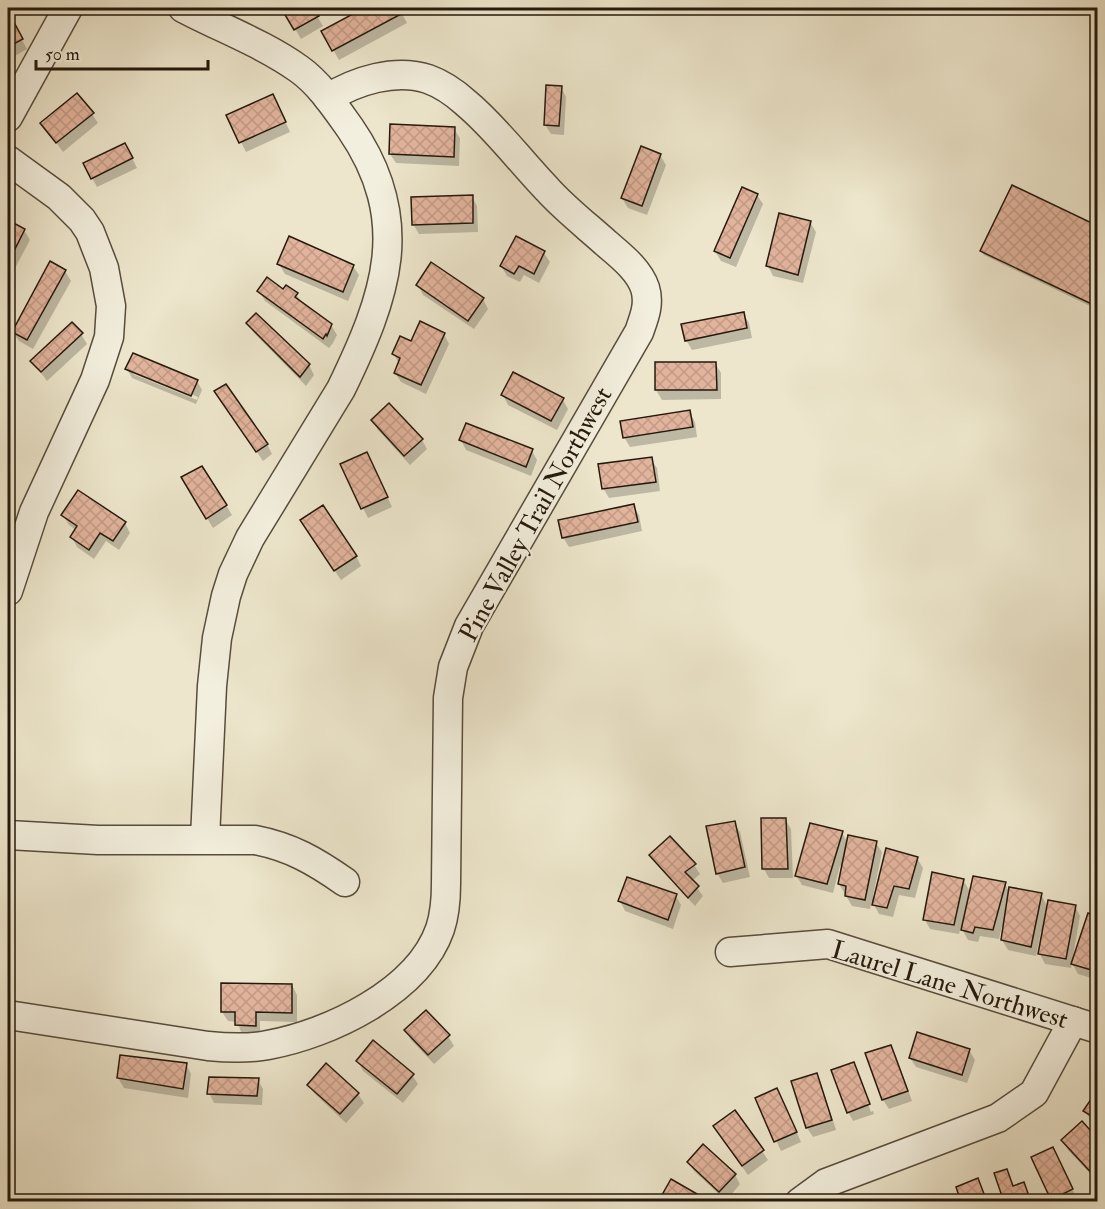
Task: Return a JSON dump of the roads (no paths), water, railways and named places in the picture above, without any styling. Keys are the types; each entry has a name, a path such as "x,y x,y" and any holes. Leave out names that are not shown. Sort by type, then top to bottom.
{"street":[{"path":"8,117 68,8"},
{"path":"183,8 290,63 302,71 328,98 361,146 381,189 388,231 387,264 369,326 341,389 250,538 229,585 217,639 212,686 205,839"},
{"name":"Pine Valley Trail Northwest","path":"8,1015 208,1046 233,1048 268,1046 333,1025 378,1000 416,967 440,930 446,903 447,712 456,657 469,626 639,332 647,305 645,288 636,272 622,257 563,206 468,104 440,84 411,75 394,75 360,82 328,98"},
{"path":"8,160 72,208 86,226 97,246 108,280 111,321 105,351 95,380 34,512 8,591"},
{"path":"8,835 98,840 255,840 279,845 301,854 345,882"},
{"name":"Laurel Lane Northwest","path":"730,952 828,944 1085,1025"},
{"path":"800,1202 826,1183 998,1118 1034,1093 1085,1025"}]}
